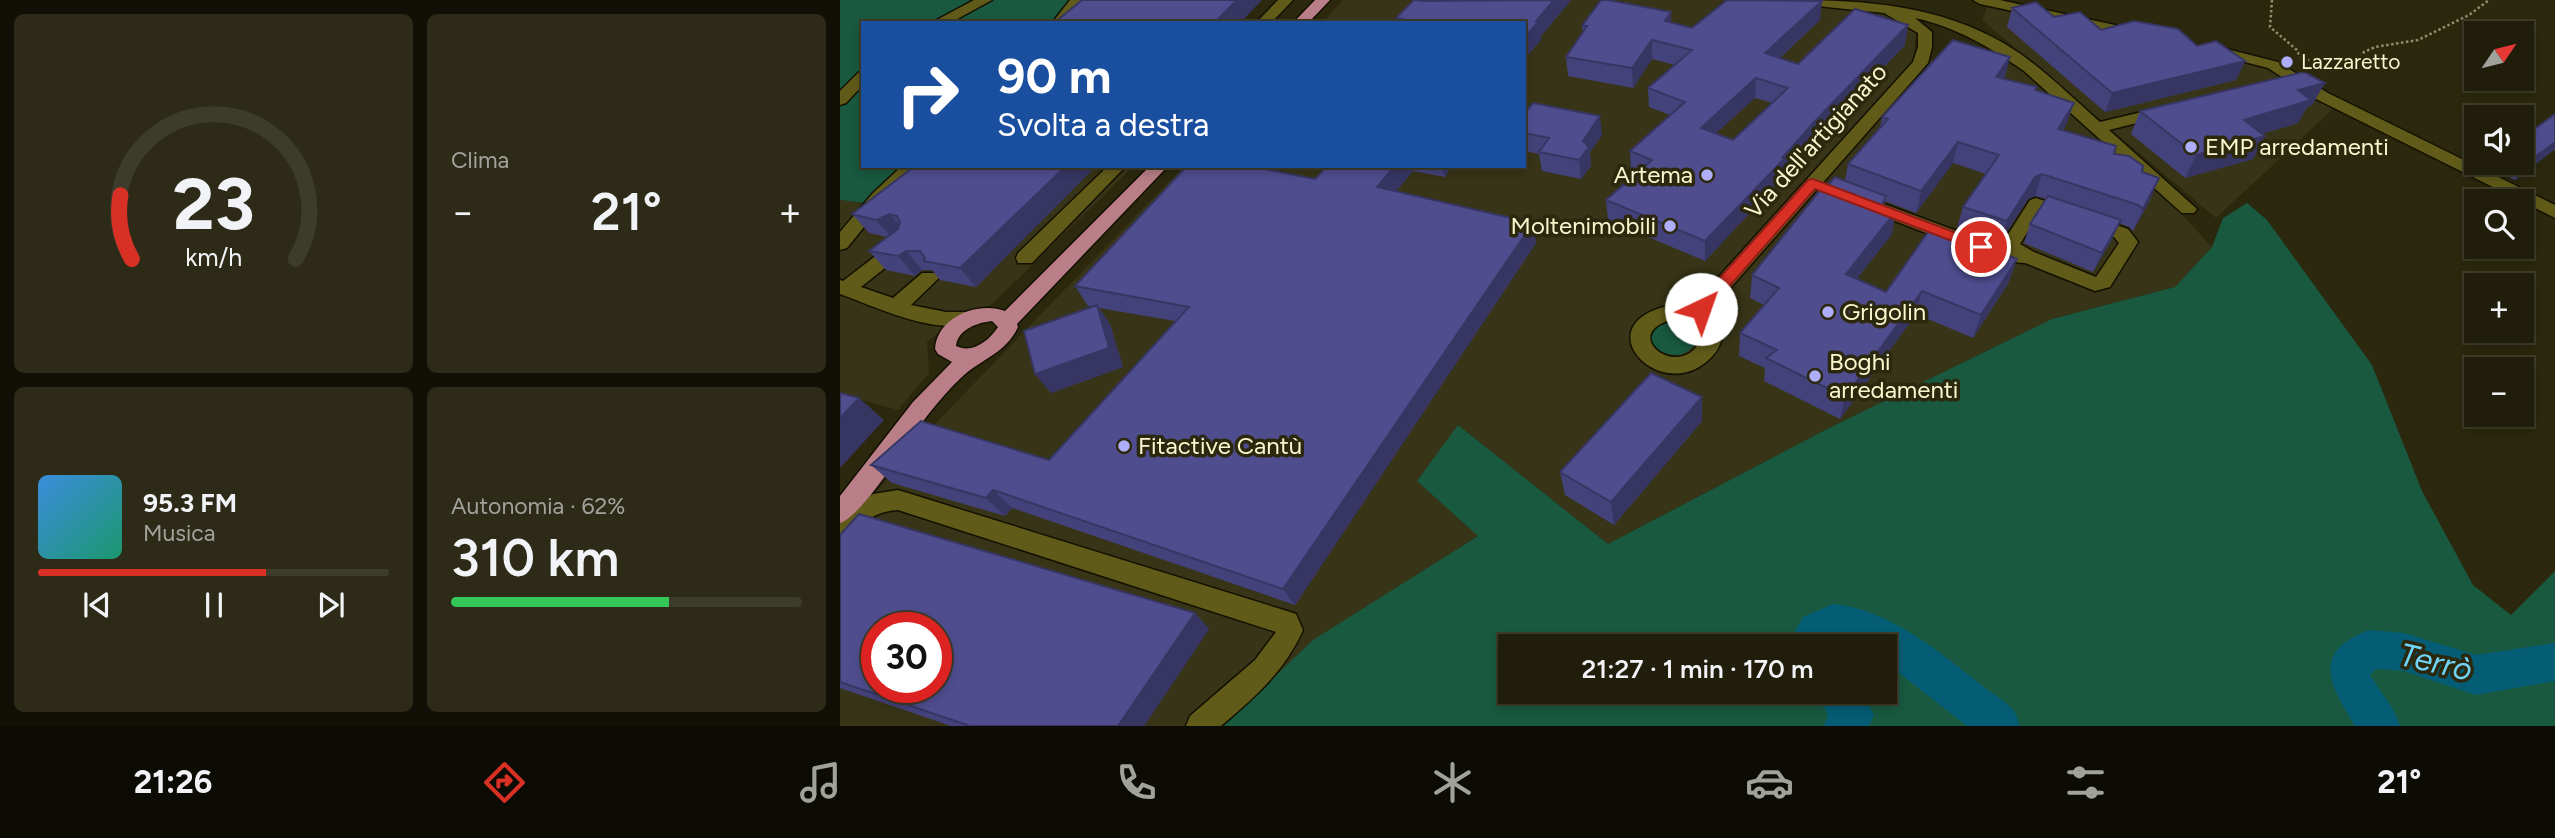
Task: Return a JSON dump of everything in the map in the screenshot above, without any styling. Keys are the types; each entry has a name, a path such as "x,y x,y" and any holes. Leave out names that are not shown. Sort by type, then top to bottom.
{"main road":[{"path":"1302,21 1323,0"},
{"path":"845,501 960,365 1002,339 1006,333 1007,321 1158,168"},
{"path":"928,400 947,345 957,326 1015,303 1042,287"},
{"path":"980,316 999,315 1007,321"},
{"path":"947,345 956,356 976,354"}],"street":[{"path":"942,21 985,0"},
{"path":"1061,21 1077,0"},
{"path":"1265,21 1286,0"},
{"path":"1798,0 1928,15 1959,24 2004,48 2188,209"},
{"path":"1959,24 1971,0"},
{"path":"1980,0 2150,36"},
{"path":"1888,9 1916,24 1925,32 1926,39"},
{"path":"1926,39 1929,33 1938,28 1959,24"},
{"path":"1959,24 1969,36 1970,49 2001,56 2029,68"},
{"name":"Via dell'artigianato","path":"1701,309 1819,186 1920,63 1926,39"},
{"path":"2189,44 2254,58 2273,65 2293,79 2555,212"},
{"name":"Via dell'artigianato","path":"1920,63 1940,55"},
{"path":"840,100 861,78"},
{"path":"2268,86 2293,79"},
{"path":"2097,128 2176,109"},
{"path":"840,244 880,197 911,168"},
{"path":"1025,258 1116,168"},
{"path":"1851,198 2006,256 2027,257 2098,284 2103,282 2129,242 2122,233 2036,204 2009,246 2027,257"},
{"path":"843,288 905,242"},
{"path":"897,306 929,278"},
{"path":"843,288 919,315 946,318 980,316"},
{"path":"919,315 947,345"},
{"path":"840,527 856,513 871,505 882,500 898,500 1287,623 1290,630 1287,640 1275,657 1200,726"}],"path":[{"path":"2272,0 2270,27 2297,50 2308,69 2293,79"},
{"path":"2302,59 2339,64 2356,61 2364,52 2375,47 2418,40 2469,15 2489,0"}],"shaded area":[{"path":"1343,0 1756,0 1883,13 1902,22 1916,34 1914,55 1936,61 1983,55 2025,70 2175,207 2212,247 2175,287 2052,319 1825,430 1608,544 1458,425 1478,536 1313,641 1223,726 840,726 840,534 931,428 1182,168 1526,168 1526,21 1324,21"},
{"path":"1987,7 2231,55 2267,67 2334,108 2216,218 1982,20"},
{"path":"902,168 1132,168 991,305 961,315 927,342 929,373 898,410 840,394 840,200 866,203"}],"green space":[{"path":"840,0 1073,0 1057,21 861,21 861,168 902,168 866,203 840,200"},
{"path":"2247,203 2267,220 2372,365 2422,491 2473,585 2511,615 2555,571 2555,726 1223,726 1313,640 1478,536 1417,481 1458,425 1608,544 1825,430 2052,319 2175,287 2212,247 2223,218"},
{"path":"1679,319 1695,327 1699,340 1688,351 1678,355 1653,348 1650,334 1660,322"}],"building":[{"path":"1082,0 1237,0 1216,21 1056,21"},
{"path":"1414,0 1554,0 1526,36 1526,21 1413,21 1396,18"},
{"path":"1601,0 1671,12 1665,21 1692,28 1727,0 1822,1 1765,53 1798,64 1855,9 1908,25 1705,241 1606,200 1652,160 1630,151 1685,102 1648,88 1692,50 1652,40 1632,68 1566,57 1587,26 1582,26","holes":["1756,78 1788,88 1733,140 1701,128"]},
{"path":"2036,2 2054,17 2080,12 2101,30 2134,21 2178,29 2197,46 2216,41 2245,61 2112,93 2012,8"},
{"path":"1953,40 2010,57 1996,77 2037,87 2035,90 2074,103 2058,129 2116,146 2114,154 2129,156 2143,166 2142,172 2159,178 2143,209 2138,205 2042,174 2035,177 2007,221 1963,207 1999,155 1958,142 1921,191 1848,164 1888,119 1882,117"},
{"path":"2304,72 2325,83 2298,90 2311,100 2244,120 2265,136 2196,155 2140,111"},
{"path":"1533,103 1600,116 1583,141 1589,147 1579,160 1539,152 1549,138 1526,133 1526,112"},
{"path":"2555,114 2555,142 2534,158 2534,129"},
{"path":"912,168 1064,168 960,268 924,261 920,251 906,251 898,256 869,251 898,229 900,222 897,216 890,214 876,220 852,214"},
{"path":"1185,168 1259,168 1315,179 1325,168 1393,168 1377,187 1533,223 1283,589 993,490 986,498 871,465 921,421 1049,460 1189,307 1075,286"},
{"path":"1835,177 1886,196 1882,205 1896,211 1846,274 1886,292 1933,225 2017,259 1981,315 1922,291 1845,397 1766,358 1777,350 1740,333 1779,288 1752,275 1825,184 1828,185"},
{"path":"2048,196 2121,220 2102,253 2030,224"},
{"path":"1097,305 1109,348 1035,374 1024,331"},
{"path":"1651,373 1702,397 1611,502 1560,472"},
{"path":"840,393 859,398 840,418"},
{"path":"859,514 1195,613 1118,726 970,726 902,703 952,703 952,612 861,612 861,689 840,682 840,535"}],"waterway":[{"name":"Terrò","path":"1814,634 1824,625 1833,622 1849,623 1873,634"},
{"name":"Terrò","path":"1897,648 1919,662 1999,726"},
{"name":"Terrò","path":"2379,726 2351,681 2349,666 2369,649 2404,652 2476,675 2555,662"},
{"name":"Terrò","path":"1845,704 1853,715 1845,726"}],"place":[{"name":"Lazzaretto","path":"2287,62"},
{"name":"EMP arredamenti","path":"2191,147"},
{"name":"Artema","path":"1707,175"},
{"name":"Moltenimobili","path":"1670,226"},
{"name":"Grigolin","path":"1828,312"},
{"name":"Boghi arredamenti","path":"1815,376"},
{"name":"Fitactive Cantù","path":"1124,446"}],"route":[{"path":"1701,309 1813,183 1981,247"}]}
